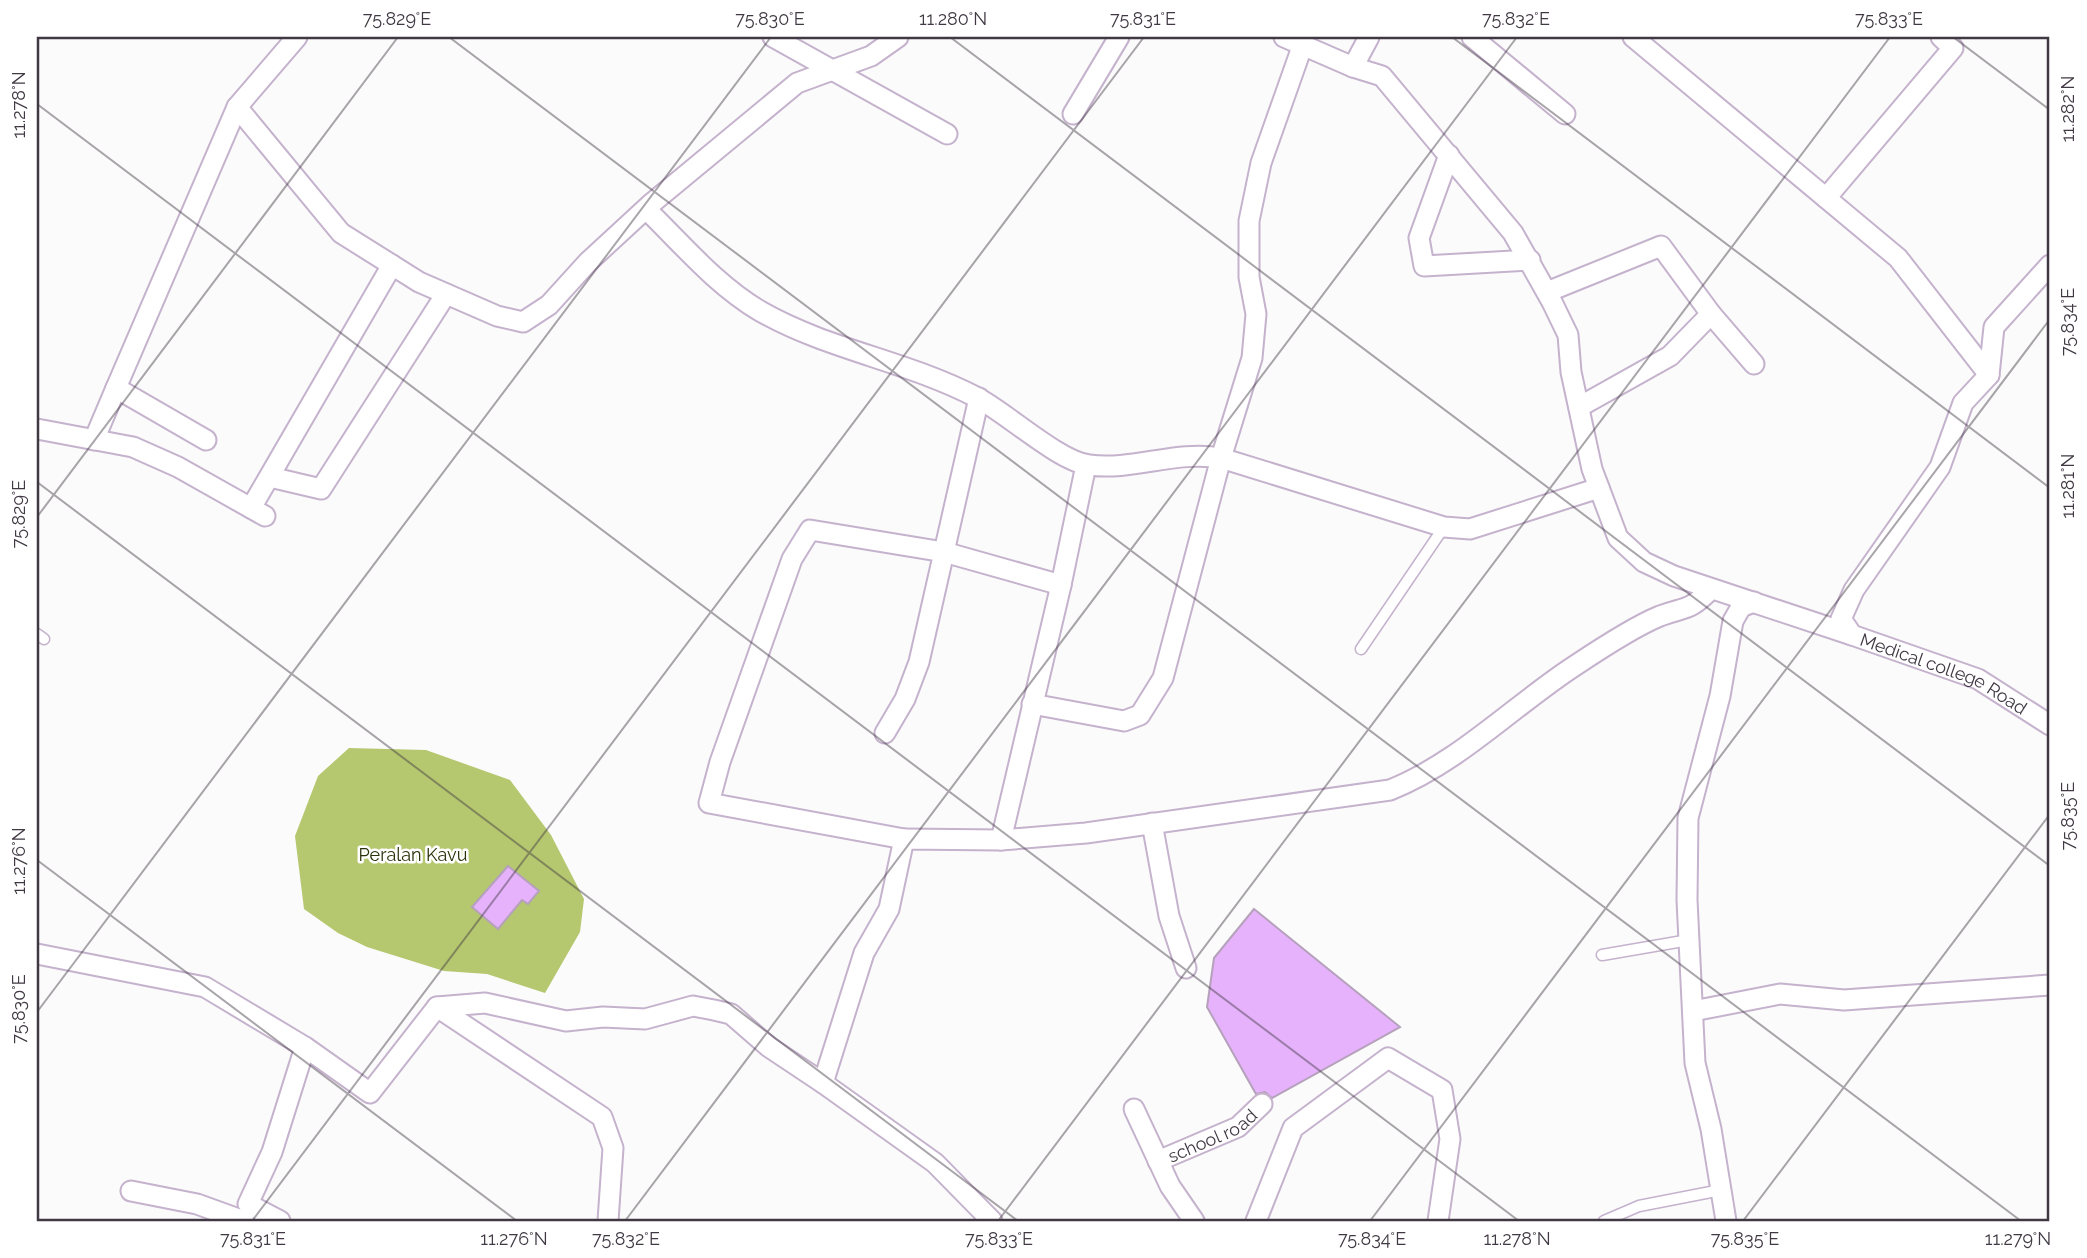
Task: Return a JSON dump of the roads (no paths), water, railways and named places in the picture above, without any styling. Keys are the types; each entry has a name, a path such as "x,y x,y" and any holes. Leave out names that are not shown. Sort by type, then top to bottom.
{"street":[{"path":"94,440 237,107 297,37"},
{"path":"773,37 947,134"},
{"path":"237,107 341,233 446,294 497,316 523,322 549,305 588,262 646,209 797,83 871,56 898,37"},
{"path":"1073,114 1119,37"},
{"path":"1284,37 1302,47 1382,76 1513,233 1530,260 1568,335 1570,372 1599,488 1618,538 1644,562 1710,590 1852,635"},
{"path":"1353,67 1368,37"},
{"path":"1472,37 1565,114"},
{"path":"1633,37 1898,258 1989,375"},
{"path":"1826,198 1953,48 1941,37"},
{"path":"1032,704 1124,721 1140,715 1164,678 1221,458 1252,358 1256,314 1249,277 1249,221 1261,163 1302,47"},
{"path":"1449,155 1419,238 1424,266 1530,260"},
{"path":"646,209 732,293 762,312 832,344 901,366 979,398 1059,451 1086,465 1106,466 1191,455 1221,458 1444,527 1470,528 1599,488"},
{"path":"1547,292 1661,246 1711,314 1754,365"},
{"path":"37,429 144,452 178,467 258,512 270,477 392,265"},
{"path":"1989,375 1994,327 2050,265"},
{"path":"270,477 321,489 446,294"},
{"path":"1579,407 1670,356 1711,314"},
{"name":"Medical college Road","path":"1989,375 1963,403 1940,467 1854,590 1841,619 1852,635 1978,679 2050,725"},
{"path":"116,388 206,440"},
{"path":"885,733 905,699 919,662 979,398"},
{"path":"1001,840 1086,465"},
{"path":"1060,585 944,552 810,530 792,559 720,762 709,803 904,839 1001,840 1152,823 1377,792 1418,779 1578,664 1658,617 1692,608 1710,590"},
{"path":"1726,1221 1722,1189 1695,1063 1689,940 1688,818 1720,696 1733,621 1741,607 1754,602"},
{"path":"1152,823 1169,916 1186,968"},
{"path":"823,1083 864,953 890,909 904,839"},
{"path":"37,954 205,987 305,1047 370,1093 437,1007 485,1003 566,1021 603,1017 645,1019 693,1006 731,1014 756,1037 934,1163 987,1219"},
{"path":"1693,1012 1780,994 1844,1000 2050,985"},
{"path":"437,1007 602,1116 613,1148 608,1221"},
{"path":"280,1221 248,1204 272,1152 305,1047"},
{"path":"1256,1221 1293,1128 1388,1058 1442,1090 1450,1139 1438,1221"},
{"name":"school road","path":"1158,1161 1238,1127 1262,1104"},
{"path":"1134,1109 1170,1186 1194,1221"},
{"path":"131,1191 197,1204 244,1221"}],"lane":[{"path":"1361,649 1444,527"},
{"path":"1602,955 1689,940"},
{"path":"1604,1221 1639,1206 1722,1189"}],"park label":[{"name":"Peralan Kavu","path":"413,854"}]}
